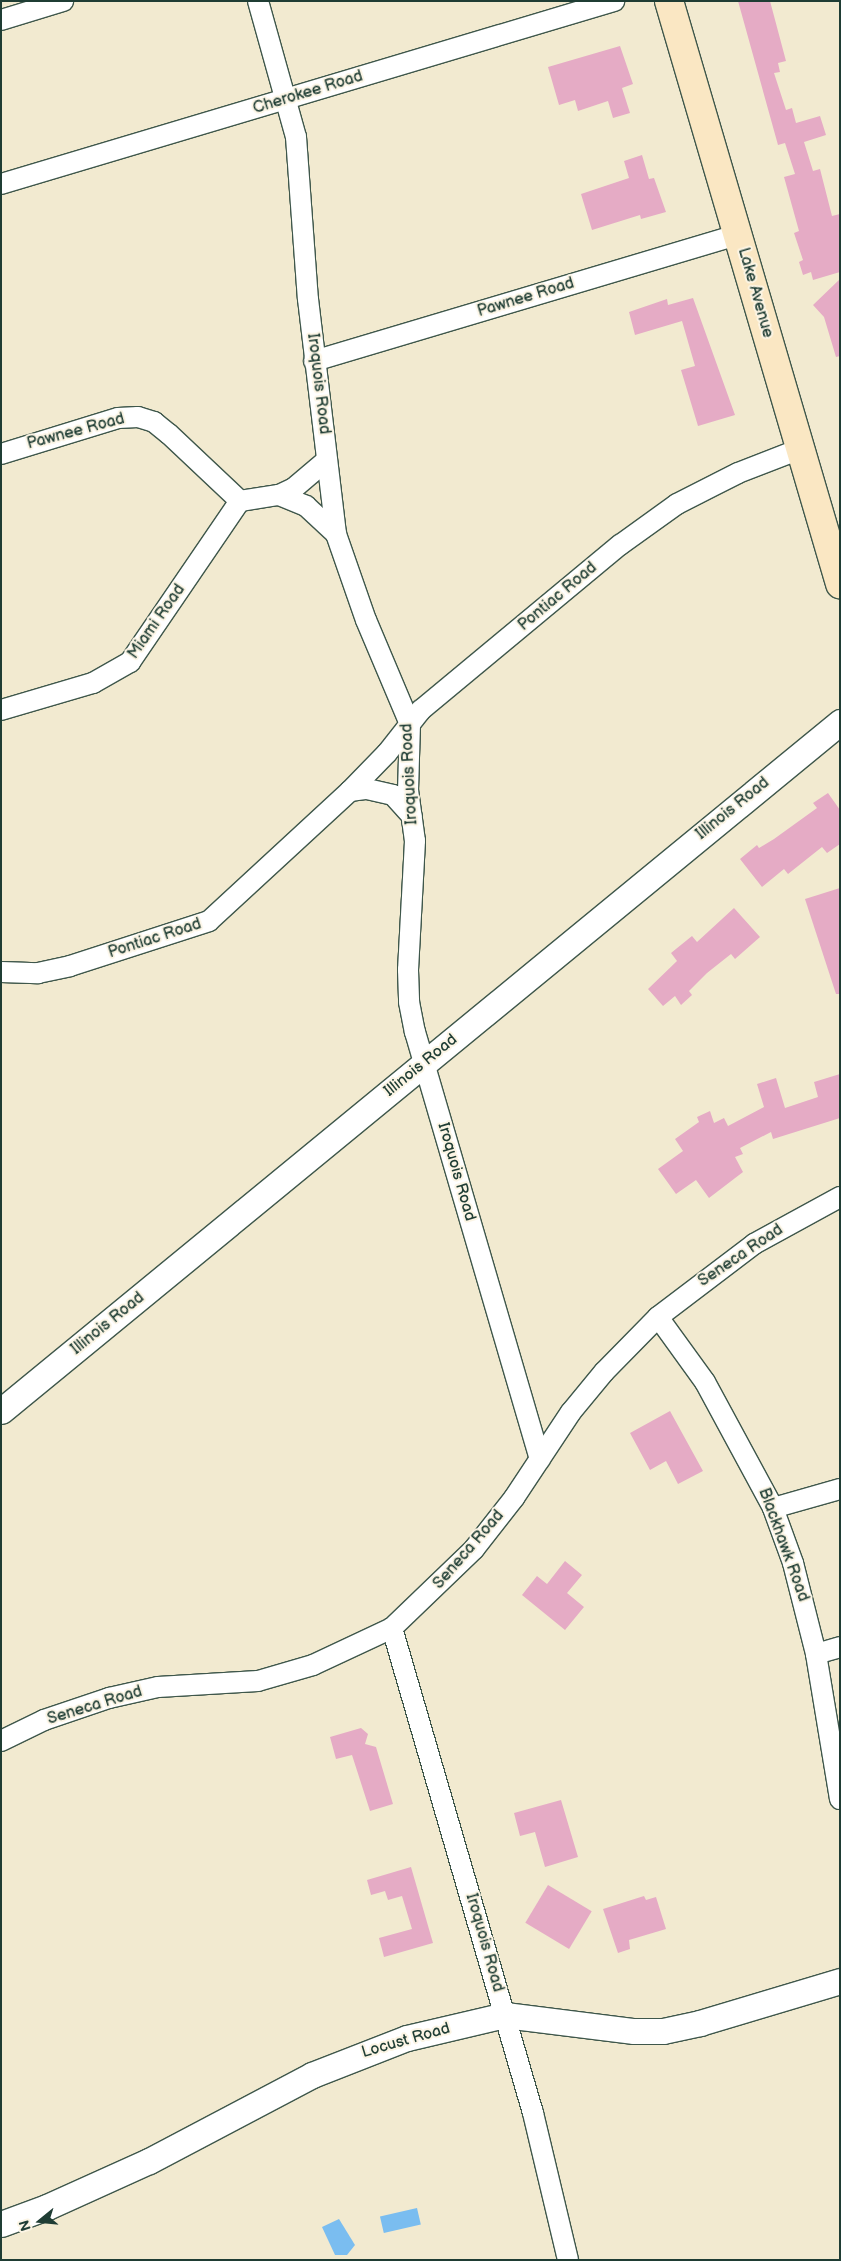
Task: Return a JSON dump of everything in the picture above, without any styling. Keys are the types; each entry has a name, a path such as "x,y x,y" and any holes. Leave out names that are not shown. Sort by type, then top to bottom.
{"main road":[{"name":"Lake Avenue","path":"669,1 840,584"}],"street":[{"path":"1,20 63,1"},
{"name":"Iroquois Road","path":"258,1 288,98 296,137 314,361 336,534 363,610 410,724 408,790 412,816 414,889 408,970 409,1002 540,1459"},
{"name":"Cherokee Road","path":"1,184 614,1"},
{"name":"Pawnee Road","path":"314,361 738,235"},
{"name":"Pawnee Road","path":"1,454 118,418 138,417 154,422 169,434 240,502"},
{"name":"Pontiac Road","path":"1,972 38,973 70,966 209,921 350,791 387,753 421,710 646,526 706,488 800,449"},
{"path":"240,502 279,495 294,488 327,460"},
{"path":"279,495 306,506 336,534"},
{"name":"Miami Road","path":"1,710 93,683 130,662 240,502"},
{"name":"Illinois Road","path":"1,1411 840,722"},
{"path":"350,791 367,790 393,795 412,816"},
{"name":"Seneca Road","path":"1,1740 44,1720 109,1698 158,1688 258,1680 313,1665 392,1628 474,1549 540,1459 571,1412 604,1372 658,1317 754,1244 840,1197"},
{"name":"Blackhawk Road","path":"658,1317 705,1382 773,1508 793,1563 816,1654 840,1799"},
{"path":"773,1508 840,1489"},
{"name":"Iroquois Road","path":"392,1628 535,2122 568,2260"},
{"path":"816,1654 840,1647"},
{"name":"Locust Road","path":"1,2224 91,2188 312,2075 356,2056 407,2038 505,2015 634,2032 663,2031 700,2023 840,1981"}],"water":[{"path":"417,2208 421,2225 384,2233 380,2217"},
{"path":"339,2219 355,2245 347,2255 335,2255 322,2227"}],"building":[{"path":"738,1 770,1 786,61 778,63 780,72 774,73 786,110 792,108 796,123 820,116 826,135 804,142 813,171 820,169 832,216 840,214 840,272 813,280 811,272 803,275 799,262 803,260 794,233 799,231 784,177 795,174 785,143 778,145"},
{"path":"620,46 633,84 622,88 630,113 613,118 608,101 578,111 575,100 559,105 548,67"},
{"path":"642,155 649,179 654,178 666,212 641,219 640,215 592,230 581,194 629,178 624,161"},
{"path":"840,279 840,356 836,357 824,317 813,305"},
{"path":"693,298 735,415 698,426 681,370 695,366 682,321 635,335 629,312 667,299 668,305"},
{"path":"828,793 840,810 840,844 827,853 822,847 788,874 784,869 762,887 740,859 757,845 759,848 774,839 817,808 813,803"},
{"path":"840,888 840,994 836,994 805,899"},
{"path":"734,908 760,937 735,959 731,954 707,973 689,991 692,995 681,1005 675,996 663,1006 648,989 677,961 671,953 692,936 697,942"},
{"path":"840,1074 840,1118 773,1139 771,1132 740,1148 743,1154 735,1157 743,1172 709,1198 696,1180 676,1194 658,1169 683,1151 675,1139 699,1122 697,1117 710,1111 714,1123 724,1118 728,1126 764,1107 757,1084 776,1078 785,1108 818,1097 814,1082"},
{"path":"670,1411 703,1471 678,1484 666,1461 650,1470 630,1433"},
{"path":"565,1561 582,1575 567,1593 584,1607 565,1630 522,1595 537,1576 547,1584"},
{"path":"361,1728 368,1734 365,1744 376,1747 393,1804 370,1811 352,1755 336,1759 330,1737"},
{"path":"561,1800 578,1857 545,1867 535,1832 520,1836 514,1813"},
{"path":"411,1867 433,1943 384,1957 379,1938 412,1929 402,1896 388,1900 385,1891 371,1895 367,1880"},
{"path":"548,1885 592,1911 569,1949 525,1923"},
{"path":"644,1896 646,1900 656,1897 666,1929 629,1940 630,1949 618,1953 603,1909"}]}
